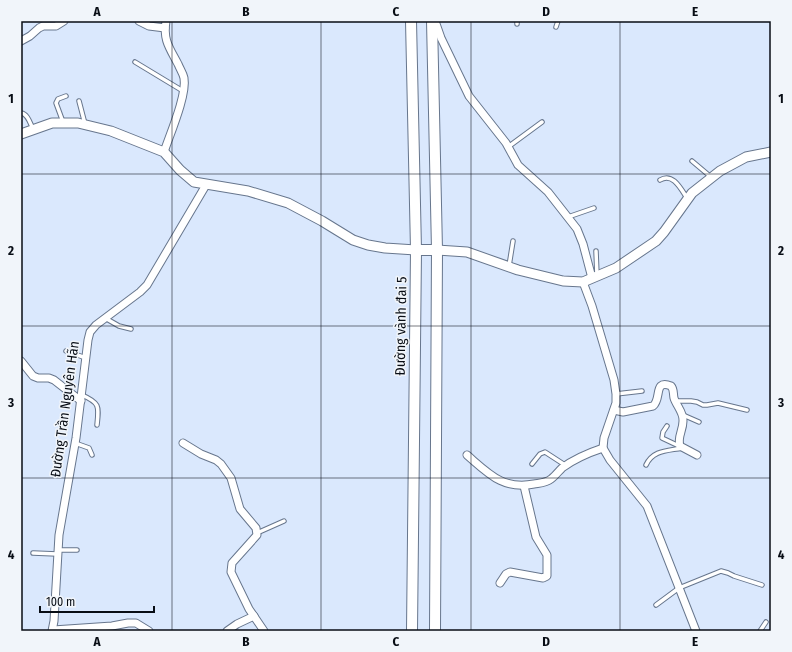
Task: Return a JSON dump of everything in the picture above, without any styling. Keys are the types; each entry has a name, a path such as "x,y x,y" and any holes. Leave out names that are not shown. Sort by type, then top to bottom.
{"main road":[{"name":"Đường vành đai 5","path":"411,21 416,250 412,631"},
{"path":"434,21 437,250 435,631"},
{"path":"416,250 437,250"}],"street":[{"path":"21,41 43,26 56,26 64,21"},
{"path":"139,21 149,26 166,25 166,42 183,76 185,85 164,152"},
{"path":"434,21 469,96 508,147 518,164 544,187 568,217 580,236 595,277"},
{"path":"21,134 52,123 78,123 111,131 164,152 180,170 194,182 248,191 288,203 353,240 368,245 385,248 416,250"},
{"path":"437,250 467,252 509,267 563,281 583,282 616,268 656,242 692,193 711,178 746,156 771,152"},
{"name":"Đường Trần Nguyên Hãn","path":"52,630 54,621 59,535 75,443 90,332 96,325 147,285 206,185"},
{"path":"583,282 592,306 616,394 616,403 604,438 603,448 610,460 647,506 696,631"},
{"path":"21,361 34,376 54,380 81,398"},
{"path":"614,410 623,412 653,406 658,400 658,390 663,385 668,384 673,388 676,402 682,415 683,423 679,441 682,447 697,456"},
{"path":"183,443 222,464 231,478 240,509 256,528 258,533 232,563 231,567 234,578 249,609 264,631"},
{"path":"467,455 500,481 524,486 545,482 582,456 603,448"},
{"path":"500,583 506,574 510,572 543,578 547,576 547,555 536,537 524,486"},
{"path":"226,631 254,616"},
{"path":"52,630 112,626 128,623 136,624 149,631"}],"lane":[{"path":"556,27 558,21"},
{"path":"136,62 184,92"},
{"path":"64,123 56,103 58,99 66,96"},
{"path":"79,101 86,125"},
{"path":"21,113 25,114 28,118 32,129"},
{"path":"508,147 542,122"},
{"path":"692,161 711,178"},
{"path":"660,180 664,177 669,177 677,183 688,199"},
{"path":"568,217 594,208"},
{"path":"509,267 513,241"},
{"path":"595,277 596,251"},
{"path":"105,318 119,326 130,328"},
{"path":"66,351 86,358"},
{"path":"616,394 642,391"},
{"path":"81,398 94,401 98,405 97,425"},
{"path":"676,402 691,400 703,405 718,403 747,410"},
{"path":"682,415 699,422"},
{"path":"667,426 663,432 662,438 682,447"},
{"path":"75,443 89,448 92,455"},
{"path":"646,465 649,458 655,454 682,447"},
{"path":"532,464 540,454 545,452 566,466"},
{"path":"258,533 284,521"},
{"path":"33,553 77,550"},
{"path":"656,605 679,588 721,571 762,585"},
{"path":"760,631 766,622"}]}
